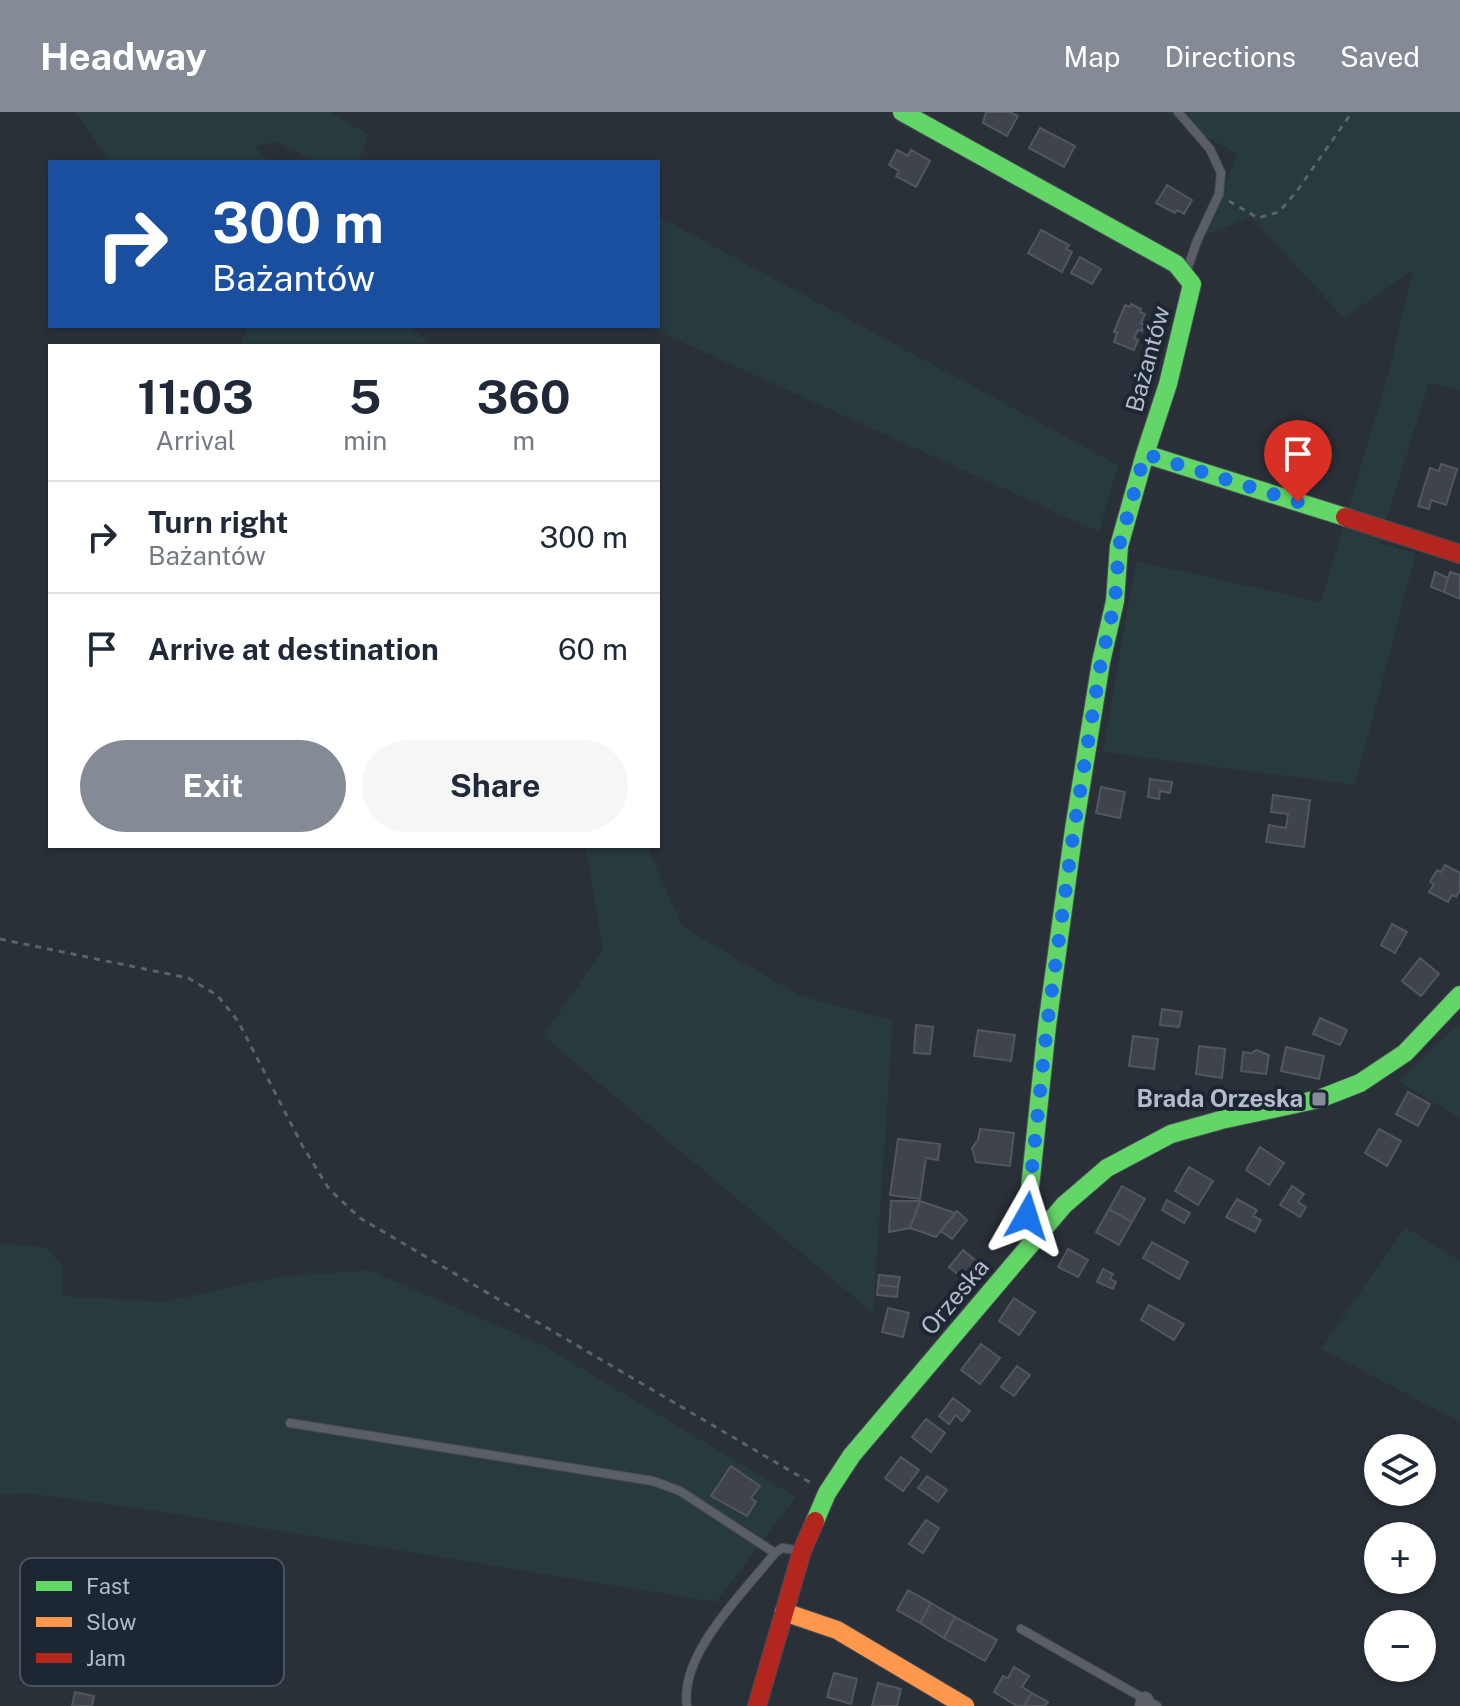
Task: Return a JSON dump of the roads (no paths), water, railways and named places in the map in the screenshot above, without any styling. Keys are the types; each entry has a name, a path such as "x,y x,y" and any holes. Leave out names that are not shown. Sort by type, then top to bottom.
{"street":[{"path":"902,112 1176,264 1185,275"},
{"name":"Bażantów","path":"1037,1237 1027,1216 1047,1026 1072,845 1101,662 1115,601 1119,546 1186,314 1192,284 1185,275"},
{"path":"1145,454 1460,554"},
{"name":"Orzeska","path":"757,1706 802,1551 827,1493 852,1455 1037,1237 1086,1185 1107,1168 1148,1144 1193,1127 1319,1099 1360,1083 1405,1053 1455,1006"},
{"path":"784,1612 837,1630 965,1706"}],"lane":[{"path":"1178,112 1210,149 1221,173 1219,194 1185,275"},
{"path":"290,1423 653,1481 680,1491 775,1553"},
{"path":"687,1706 687,1682 701,1647 775,1553 782,1548 802,1551"},
{"path":"1021,1629 1148,1704"}],"place":[{"name":"Brada Orzeska","path":"1319,1099"}]}
